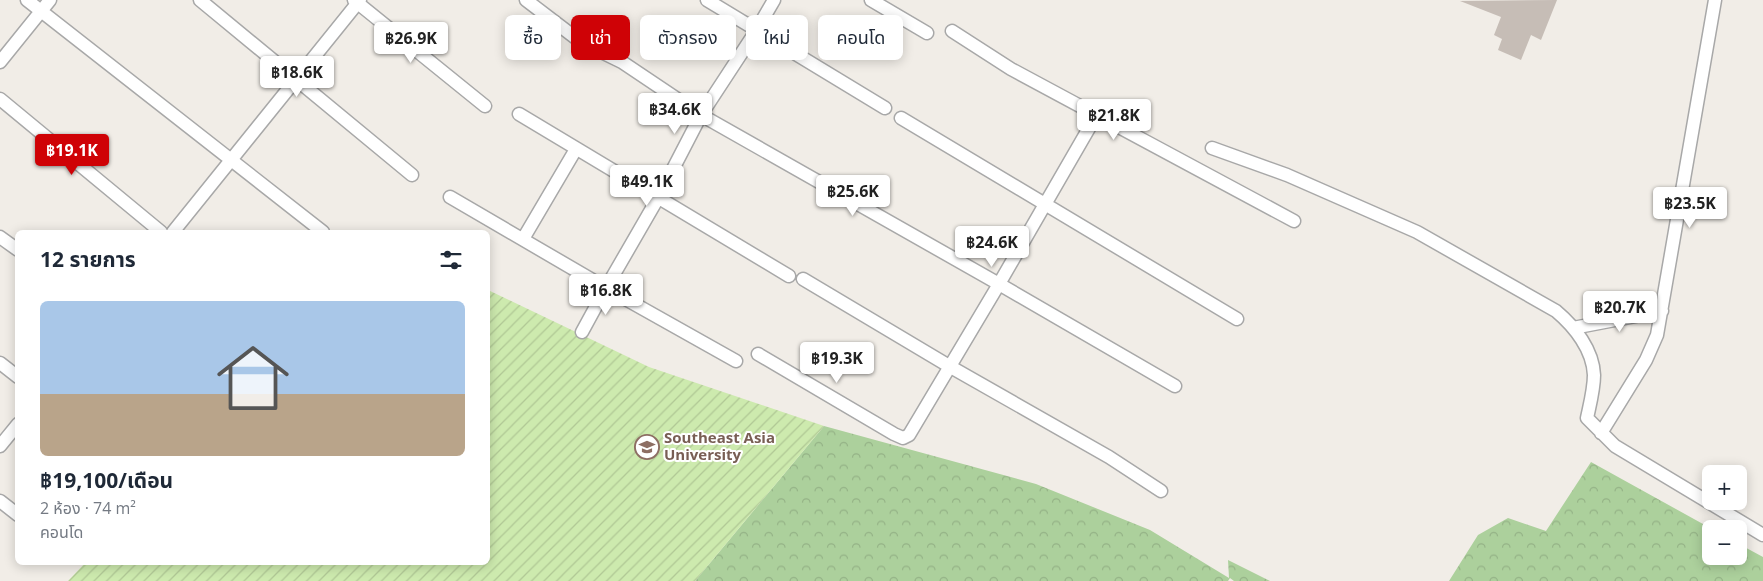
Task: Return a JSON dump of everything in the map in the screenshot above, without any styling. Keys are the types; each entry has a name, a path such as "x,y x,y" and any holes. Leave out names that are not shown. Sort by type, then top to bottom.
{"street":[{"path":"27,0 320,230"},
{"path":"0,62 50,0"},
{"path":"200,0 412,175"},
{"path":"526,0 581,42 622,62 701,115 1175,386"},
{"path":"707,0 746,25"},
{"path":"765,15 774,0"},
{"path":"872,0 927,33"},
{"path":"1600,433 1646,360 1657,335 1714,0"},
{"path":"175,230 357,1 485,106"},
{"path":"952,31 1011,69 1294,222"},
{"path":"582,332 658,198 701,115 746,46"},
{"path":"805,60 885,108"},
{"path":"0,99 159,230"},
{"path":"519,114 789,276"},
{"path":"758,354 903,438 909,435 1096,116"},
{"path":"901,118 1237,319"},
{"path":"1212,148 1287,175 1417,232 1556,311 1573,328 1592,360 1594,376 1587,418 1600,433 1615,446 1763,534"},
{"path":"523,239 576,149"},
{"path":"450,197 736,361"},
{"path":"0,237 15,248"},
{"path":"803,279 949,366 1109,457 1161,491"},
{"path":"1573,328 1662,311"},
{"path":"0,363 15,375"},
{"path":"0,446 15,428"},
{"path":"0,500 15,512"}],"green space":[{"name":"Southeast Asia University","path":"490,291 649,367 824,426 695,581 68,581 83,565 490,565"},
{"path":"824,426 1036,484 1150,530 1229,578 1228,560 1270,581 1234,581 1230,578 1228,581 695,581"},
{"path":"1591,462 1702,523 1702,565 1747,565 1747,548 1763,557 1763,581 1449,581 1478,535 1508,518 1546,531"}],"building":[{"path":"1557,0 1541,40 1531,35 1521,60 1498,50 1502,39 1494,35 1501,17 1460,1"}],"place":[{"name":"Southeast Asia University","path":"647,447"}]}
